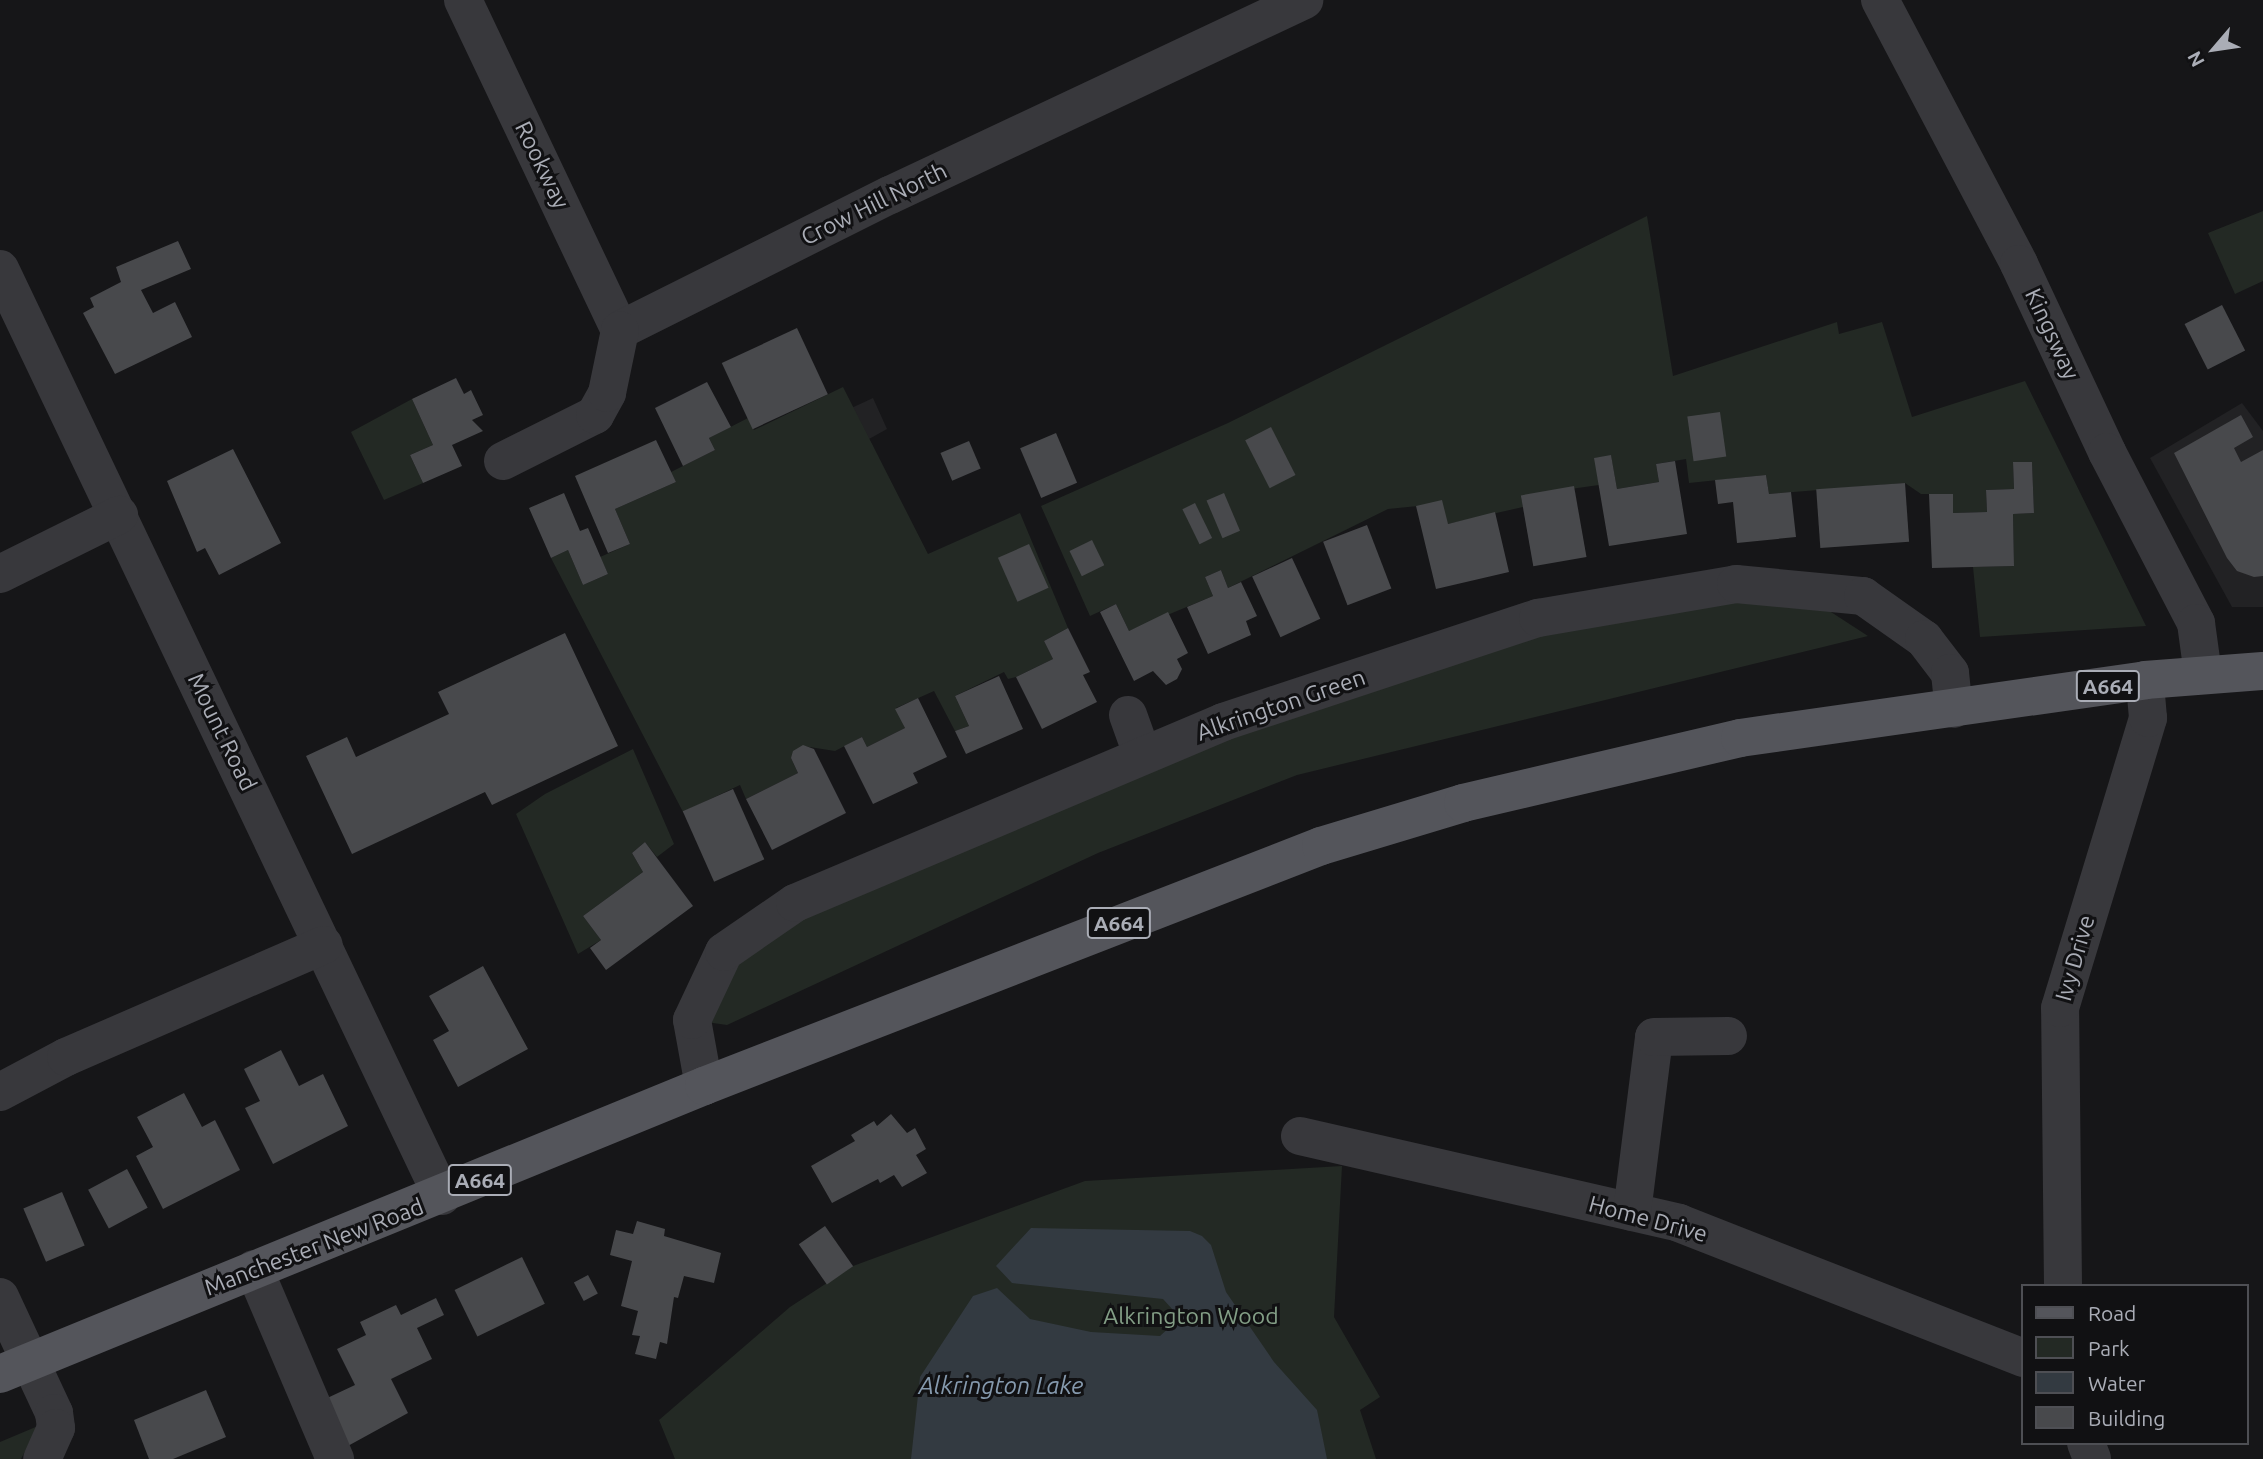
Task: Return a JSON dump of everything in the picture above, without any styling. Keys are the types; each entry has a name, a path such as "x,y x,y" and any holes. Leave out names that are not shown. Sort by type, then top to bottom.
{"main road":[{"name":"A664","path":"704,1086 1321,846 1463,803 1740,738 2145,680 2263,671"},
{"name":"Manchester New Road","path":"15,1367 254,1269 442,1196 704,1086"}],"street":[{"name":"Rookway","path":"463,0 620,330"},
{"name":"Crow Hill North","path":"620,330 890,195 1304,0"},
{"name":"Kingsway","path":"1880,0 2019,264 2107,452 2196,623 2203,674"},
{"name":"Mount Road","path":"0,269 442,1196"},
{"path":"503,461 595,415 607,393 620,330"},
{"path":"0,574 119,515"},
{"name":"Alkrington Green","path":"704,1086 692,1020 724,952 795,903 1223,722 1538,618 1736,584 1863,596 1924,639 1950,673 1954,709"},
{"name":"Ivy Drive","path":"2063,1284 2060,1008 2148,718 2145,680"},
{"path":"1128,715 1142,754"},
{"path":"0,1092 66,1056 324,945"},
{"path":"1632,1212 1654,1037 1728,1036"},
{"name":"Home Drive","path":"1300,1136 1679,1223 2022,1359"},
{"path":"254,1269 335,1459"},
{"path":"0,1297 15,1367 56,1428 42,1459"}],"shaded area":[{"path":"873,398 887,429 869,439 874,448 832,417"},
{"path":"2242,403 2263,431 2263,607 2232,607 2150,458"}],"green space":[{"path":"2263,211 2263,281 2235,294 2208,233"},
{"path":"1647,216 1673,376 1837,322 1839,334 1882,322 1912,417 2025,381 2146,626 1980,637 1973,567 2014,566 2013,514 2034,513 2032,463 2013,462 2014,489 1986,490 1987,512 1953,513 1953,494 1921,494 1905,483 1769,494 1766,475 1689,483 1686,459 1656,464 1659,482 1617,489 1611,456 1595,458 1599,485 1521,496 1523,507 1448,524 1418,506 1388,509 1228,588 1221,570 1205,577 1213,596 1129,631 1116,604 1090,616 1041,506 1228,423"},
{"path":"843,387 928,554 1020,513 1068,628 1044,641 1053,659 1016,677 1008,679 1004,672 955,696 969,726 955,731 934,691 896,708 905,728 867,747 862,737 835,751 803,746 791,758 798,773 746,799 740,785 683,812 551,558 568,550 583,585 608,574 600,557 630,544 615,509 676,482 671,472 715,450 709,438 748,418 754,430"},
{"path":"412,399 433,445 410,455 423,483 384,500 351,432"},
{"path":"1797,590 1868,636 1297,775 1098,853 727,1025 692,1020 724,952 1142,754 1590,610"},
{"path":"633,749 674,844 657,857 645,842 632,853 643,872 583,916 601,940 578,954 516,814 545,794"},
{"name":"Alkrington Wood","path":"1342,1166 1334,1317 1380,1397 1360,1410 1376,1459 675,1459 659,1420 790,1307 853,1266 1085,1181"},
{"path":"38,1426 21,1459 0,1459 0,1442"}],"water":[{"name":"Alkrington Lake","path":"1031,1228 1190,1231 1202,1236 1211,1245 1226,1292 1274,1362 1317,1410 1327,1459 911,1459 920,1377 973,1296 997,1288 1030,1319 1091,1332 1160,1336 1172,1325 1173,1310 1163,1299 1012,1283 996,1266"}],"building":[{"path":"178,241 191,269 141,290 153,313 175,302 192,337 115,374 83,313 94,307 90,298 121,282 116,267"},
{"path":"2222,305 2245,350 2208,370 2185,324"},
{"path":"797,328 828,394 753,429 722,363"},
{"path":"456,378 464,394 471,390 483,415 472,420 483,431 452,445 462,466 423,483 410,455 433,445 412,399"},
{"path":"707,382 731,427 709,438 715,450 683,466 655,408"},
{"path":"1720,412 1726,457 1694,461 1687,417"},
{"path":"2241,415 2253,437 2234,448 2241,462 2263,450 2263,576 2254,577 2237,571 2227,558 2174,453"},
{"path":"1271,427 1296,475 1270,488 1245,440"},
{"path":"1056,433 1077,483 1041,498 1020,448"},
{"path":"656,440 676,482 615,509 630,544 608,553 575,476"},
{"path":"969,441 981,469 952,481 940,453"},
{"path":"233,449 281,543 219,575 205,548 197,552 167,481"},
{"path":"1611,455 1617,489 1659,482 1656,464 1675,461 1687,534 1609,546 1594,458"},
{"path":"2013,462 2032,462 2034,513 2013,514 2014,566 1932,568 1929,494 1953,494 1953,513 1987,512 1986,490 2014,489"},
{"path":"1766,475 1769,494 1791,492 1796,537 1737,543 1733,502 1718,504 1715,480"},
{"path":"1905,483 1909,542 1820,548 1816,489"},
{"path":"1574,486 1587,557 1533,566 1521,495"},
{"path":"564,493 580,531 588,528 608,574 583,585 568,550 551,558 529,508"},
{"path":"1224,493 1240,531 1223,538 1207,500"},
{"path":"1442,500 1448,524 1495,512 1509,572 1436,589 1416,506"},
{"path":"1195,503 1212,538 1200,544 1182,509"},
{"path":"1367,525 1391,588 1347,605 1323,542"},
{"path":"1092,540 1104,565 1082,576 1070,551"},
{"path":"1029,544 1049,588 1017,602 998,558"},
{"path":"1292,558 1320,619 1280,637 1252,577"},
{"path":"1221,570 1228,588 1241,582 1257,616 1246,621 1251,635 1208,654 1187,607 1213,596 1205,577"},
{"path":"1116,604 1129,631 1168,612 1188,653 1177,659 1182,669 1177,679 1166,685 1153,671 1134,681 1100,612"},
{"path":"1068,628 1090,672 1083,675 1097,702 1042,729 1016,677 1053,659 1044,641"},
{"path":"565,633 618,746 492,805 485,792 352,854 306,756 347,737 356,757 449,714 438,692"},
{"path":"999,676 1023,729 966,754 955,731 969,726 955,696"},
{"path":"918,698 947,757 913,773 918,783 873,804 844,746 862,737 867,747 905,728 895,709"},
{"path":"803,745 814,749 846,813 772,850 746,799 798,773 791,758 793,751"},
{"path":"733,789 764,859 714,882 683,811"},
{"path":"645,842 693,906 606,970 590,948 601,940 583,916 643,872 632,853"},
{"path":"483,966 528,1049 458,1087 433,1040 449,1031 429,996"},
{"path":"281,1050 299,1086 323,1074 348,1126 273,1164 245,1108 260,1101 244,1069"},
{"path":"184,1093 202,1127 215,1120 240,1170 163,1209 136,1156 153,1147 137,1117"},
{"path":"891,1114 907,1133 915,1128 926,1149 916,1155 927,1173 902,1187 894,1175 880,1183 878,1179 832,1203 811,1166 855,1141 851,1135 874,1121 877,1126"},
{"path":"127,1169 148,1208 109,1229 88,1190"},
{"path":"62,1192 85,1245 46,1262 23,1208"},
{"path":"637,1221 665,1229 664,1236 721,1253 714,1283 684,1276 678,1298 674,1297 667,1344 660,1342 656,1359 635,1354 640,1336 632,1335 638,1311 621,1306 632,1261 610,1255 616,1230 633,1234"},
{"path":"825,1226 853,1266 827,1284 799,1244"},
{"path":"522,1257 545,1304 477,1337 455,1290"},
{"path":"588,1275 598,1294 584,1301 574,1283"},
{"path":"436,1298 444,1315 417,1328 432,1359 391,1379 408,1413 346,1447 323,1400 355,1385 337,1349 366,1335 360,1322 396,1305 401,1315"},
{"path":"206,1390 226,1437 173,1459 149,1459 134,1420"}]}
